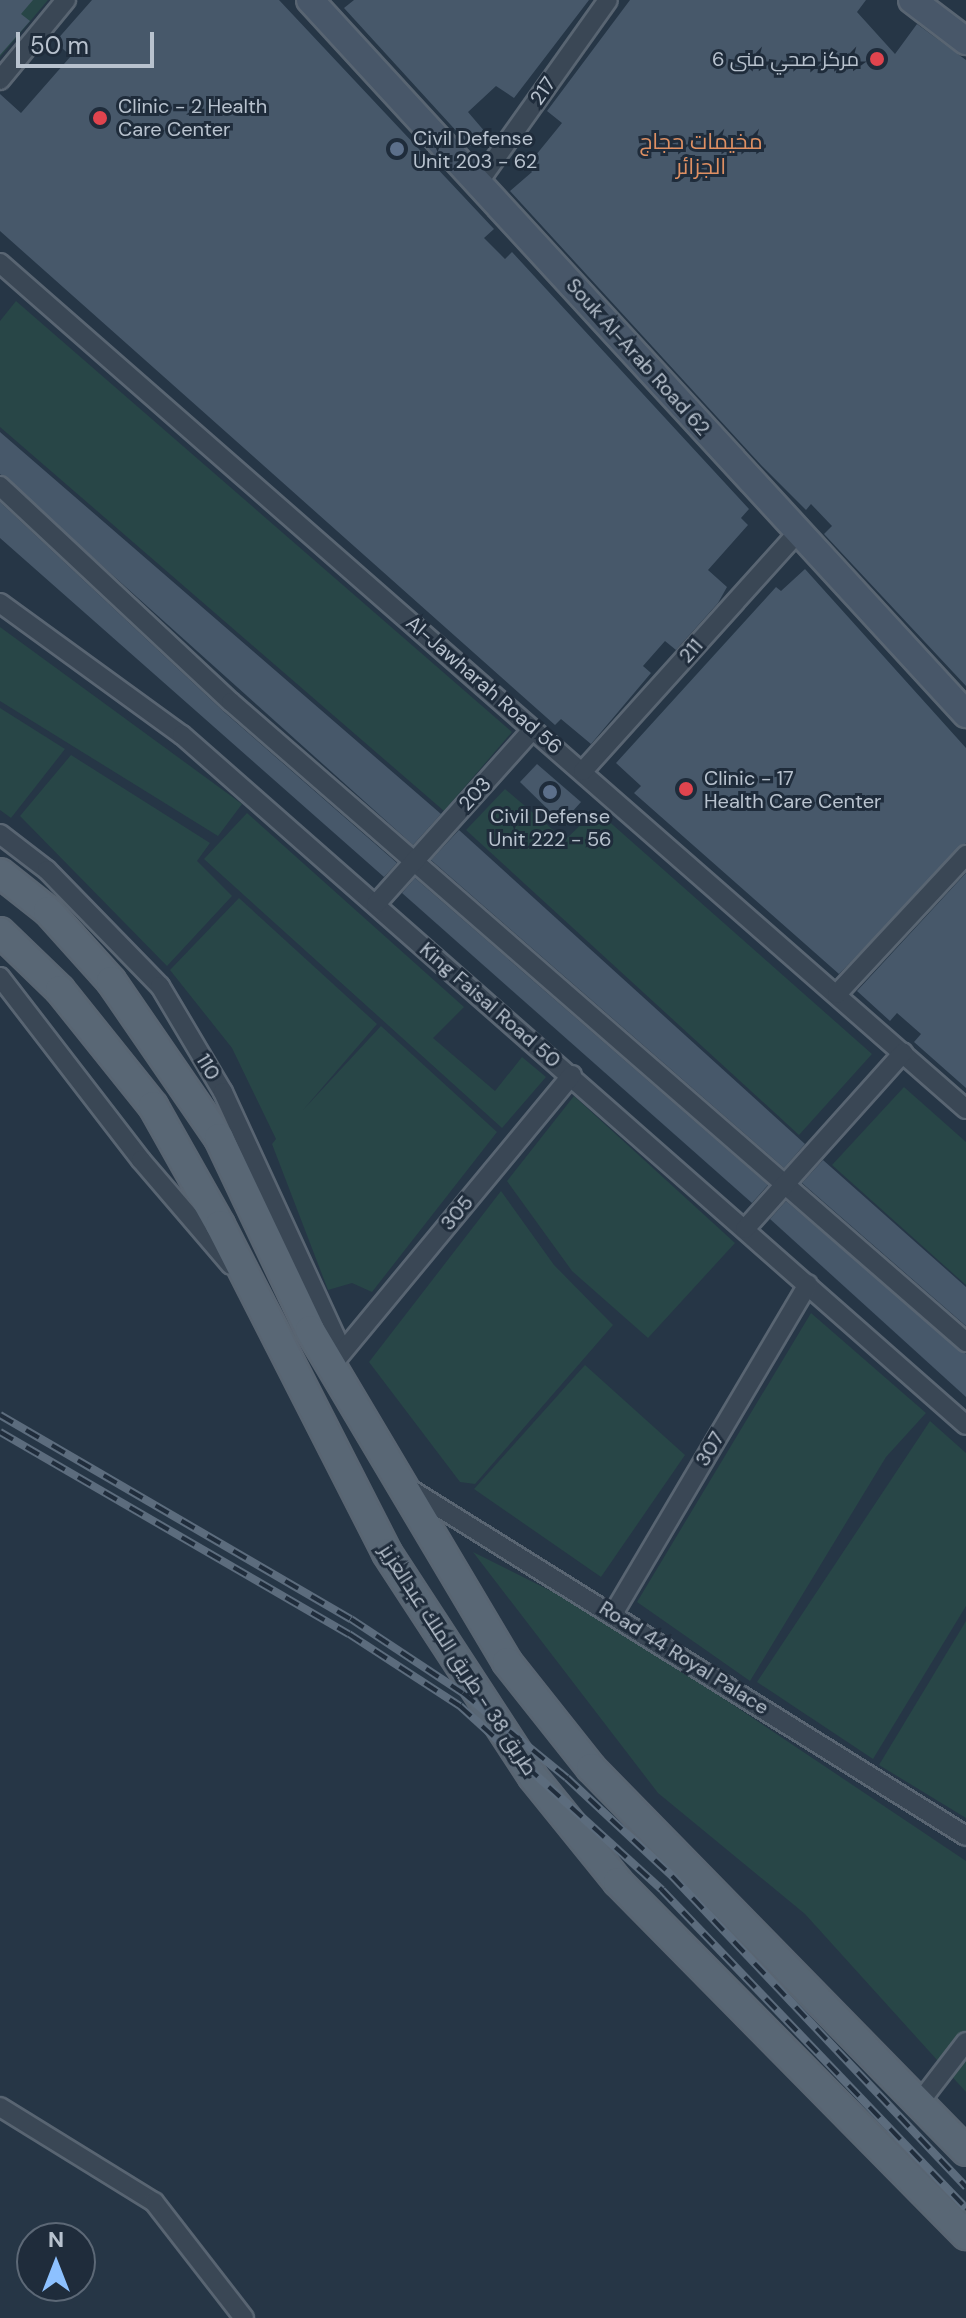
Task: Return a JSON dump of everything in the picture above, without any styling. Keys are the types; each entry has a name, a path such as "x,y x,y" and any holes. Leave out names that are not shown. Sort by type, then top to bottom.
{"main road":[{"name":"Souk Al-Arab Road 62","path":"310,0 966,714"},
{"path":"912,0 966,41"},
{"name":"طريق 38 - طريق الملك عبدالعزيز","path":"0,873 48,911 111,981 219,1138 310,1330 337,1358 399,1484 507,1662 591,1768 966,2151"},
{"name":"طريق 38 - طريق الملك عبدالعزيز","path":"0,932 60,990 153,1106 387,1553 533,1777 618,1882 966,2235"}],"street":[{"path":"0,80 66,0"},
{"name":"217","path":"478,183 608,0"},
{"name":"Al-Jawharah Road 56","path":"0,263 966,1109"},
{"path":"0,486 231,702 966,1342"},
{"name":"211","path":"583,771 798,532"},
{"name":"King Faisal Road 50","path":"0,603 182,735 572,1075 966,1425"},
{"name":"203","path":"376,904 533,729"},
{"name":"110","path":"0,834 47,870 160,986 223,1092 337,1358"},
{"path":"837,994 966,855"},
{"path":"0,977 141,1160 252,1290"},
{"path":"745,1229 903,1053"},
{"name":"305","path":"337,1358 572,1075"},
{"name":"307","path":"613,1614 808,1284"},
{"name":"Road 44 Royal Palace","path":"399,1484 441,1504 966,1836"},
{"path":"919,2103 966,2042"},
{"path":"0,2107 154,2202 244,2318"}],"green space":[{"path":"0,0 48,0 0,57"},
{"path":"16,301 512,732 444,811 0,427 0,321"},
{"path":"0,627 242,804 218,836 0,701"},
{"path":"0,708 65,749 11,818 0,810"},
{"path":"71,755 210,843 197,861 232,896 167,966 20,816"},
{"path":"505,789 565,840 596,810 872,1054 799,1135 466,830"},
{"path":"247,813 464,1007 433,1038 495,1091 522,1057 546,1077 502,1128 204,859"},
{"path":"239,898 377,1024 303,1110 381,1026 497,1132 372,1292 352,1283 328,1290 272,1144 276,1139 232,1048 170,970"},
{"path":"904,1087 966,1142 966,1285 832,1165"},
{"path":"574,1096 735,1243 648,1338 572,1271 507,1181"},
{"path":"501,1191 554,1265 613,1325 475,1484 460,1482 369,1362"},
{"path":"811,1313 926,1413 886,1457 750,1681 637,1602"},
{"path":"585,1365 685,1455 601,1577 474,1489"},
{"path":"930,1421 966,1453 966,1606 873,1759 757,1682"},
{"path":"473,1552 599,1615 966,1861 966,2092 805,1914 658,1793"},
{"path":"966,1621 966,1818 879,1765"}],"building":[{"path":"0,0 33,0 21,14 30,21 0,55"},
{"path":"92,0 279,0 494,229 484,238 505,259 512,252 749,509 741,518 748,525 708,570 727,587 718,603 676,650 665,641 643,666 651,673 591,744 561,719 555,725 0,231 0,94 21,113 71,56 55,42"},
{"path":"354,0 589,0 514,98 496,86 468,112 486,133 470,146 344,8"},
{"path":"630,0 866,0 857,12 895,54 917,24 966,60 966,686 824,534 832,526 811,504 806,510 761,465 510,191 532,172 527,166 562,123 547,111"},
{"path":"0,432 441,814 413,845 0,474"},
{"path":"0,502 223,711 397,863 384,877 0,538"},
{"path":"805,569 966,748 966,843 839,974 634,793 641,786 616,763 776,587 781,591"},
{"name":"Civil Defense Unit 222 - 56","path":"537,764 581,802 562,823 520,782"},
{"path":"459,830 805,1144 784,1168 431,860"},
{"path":"966,873 966,1088 914,1042 921,1034 897,1013 890,1021 857,991"},
{"path":"415,878 768,1185 752,1203 402,893"},
{"path":"823,1160 966,1287 966,1326 802,1183"},
{"path":"786,1201 966,1354 966,1397 770,1219"}],"railway":[{"path":"0,1415 351,1619 463,1693 567,1778 672,1876 966,2187"},
{"path":"0,1432 349,1634 460,1706 662,1890 966,2208"}],"place":[{"name":"مركز صحي منى 6","path":"877,59"},
{"name":"Clinic - 2 Health Care Center","path":"100,118"},
{"name":"Civil Defense Unit 203 - 62","path":"397,149"},
{"name":"Clinic - 17 Health Care Center","path":"686,789"},
{"name":"Civil Defense Unit 222 - 56","path":"550,792"}],"district":[{"name":"مخيمات حجاج الجزائر","path":"701,154"}]}
